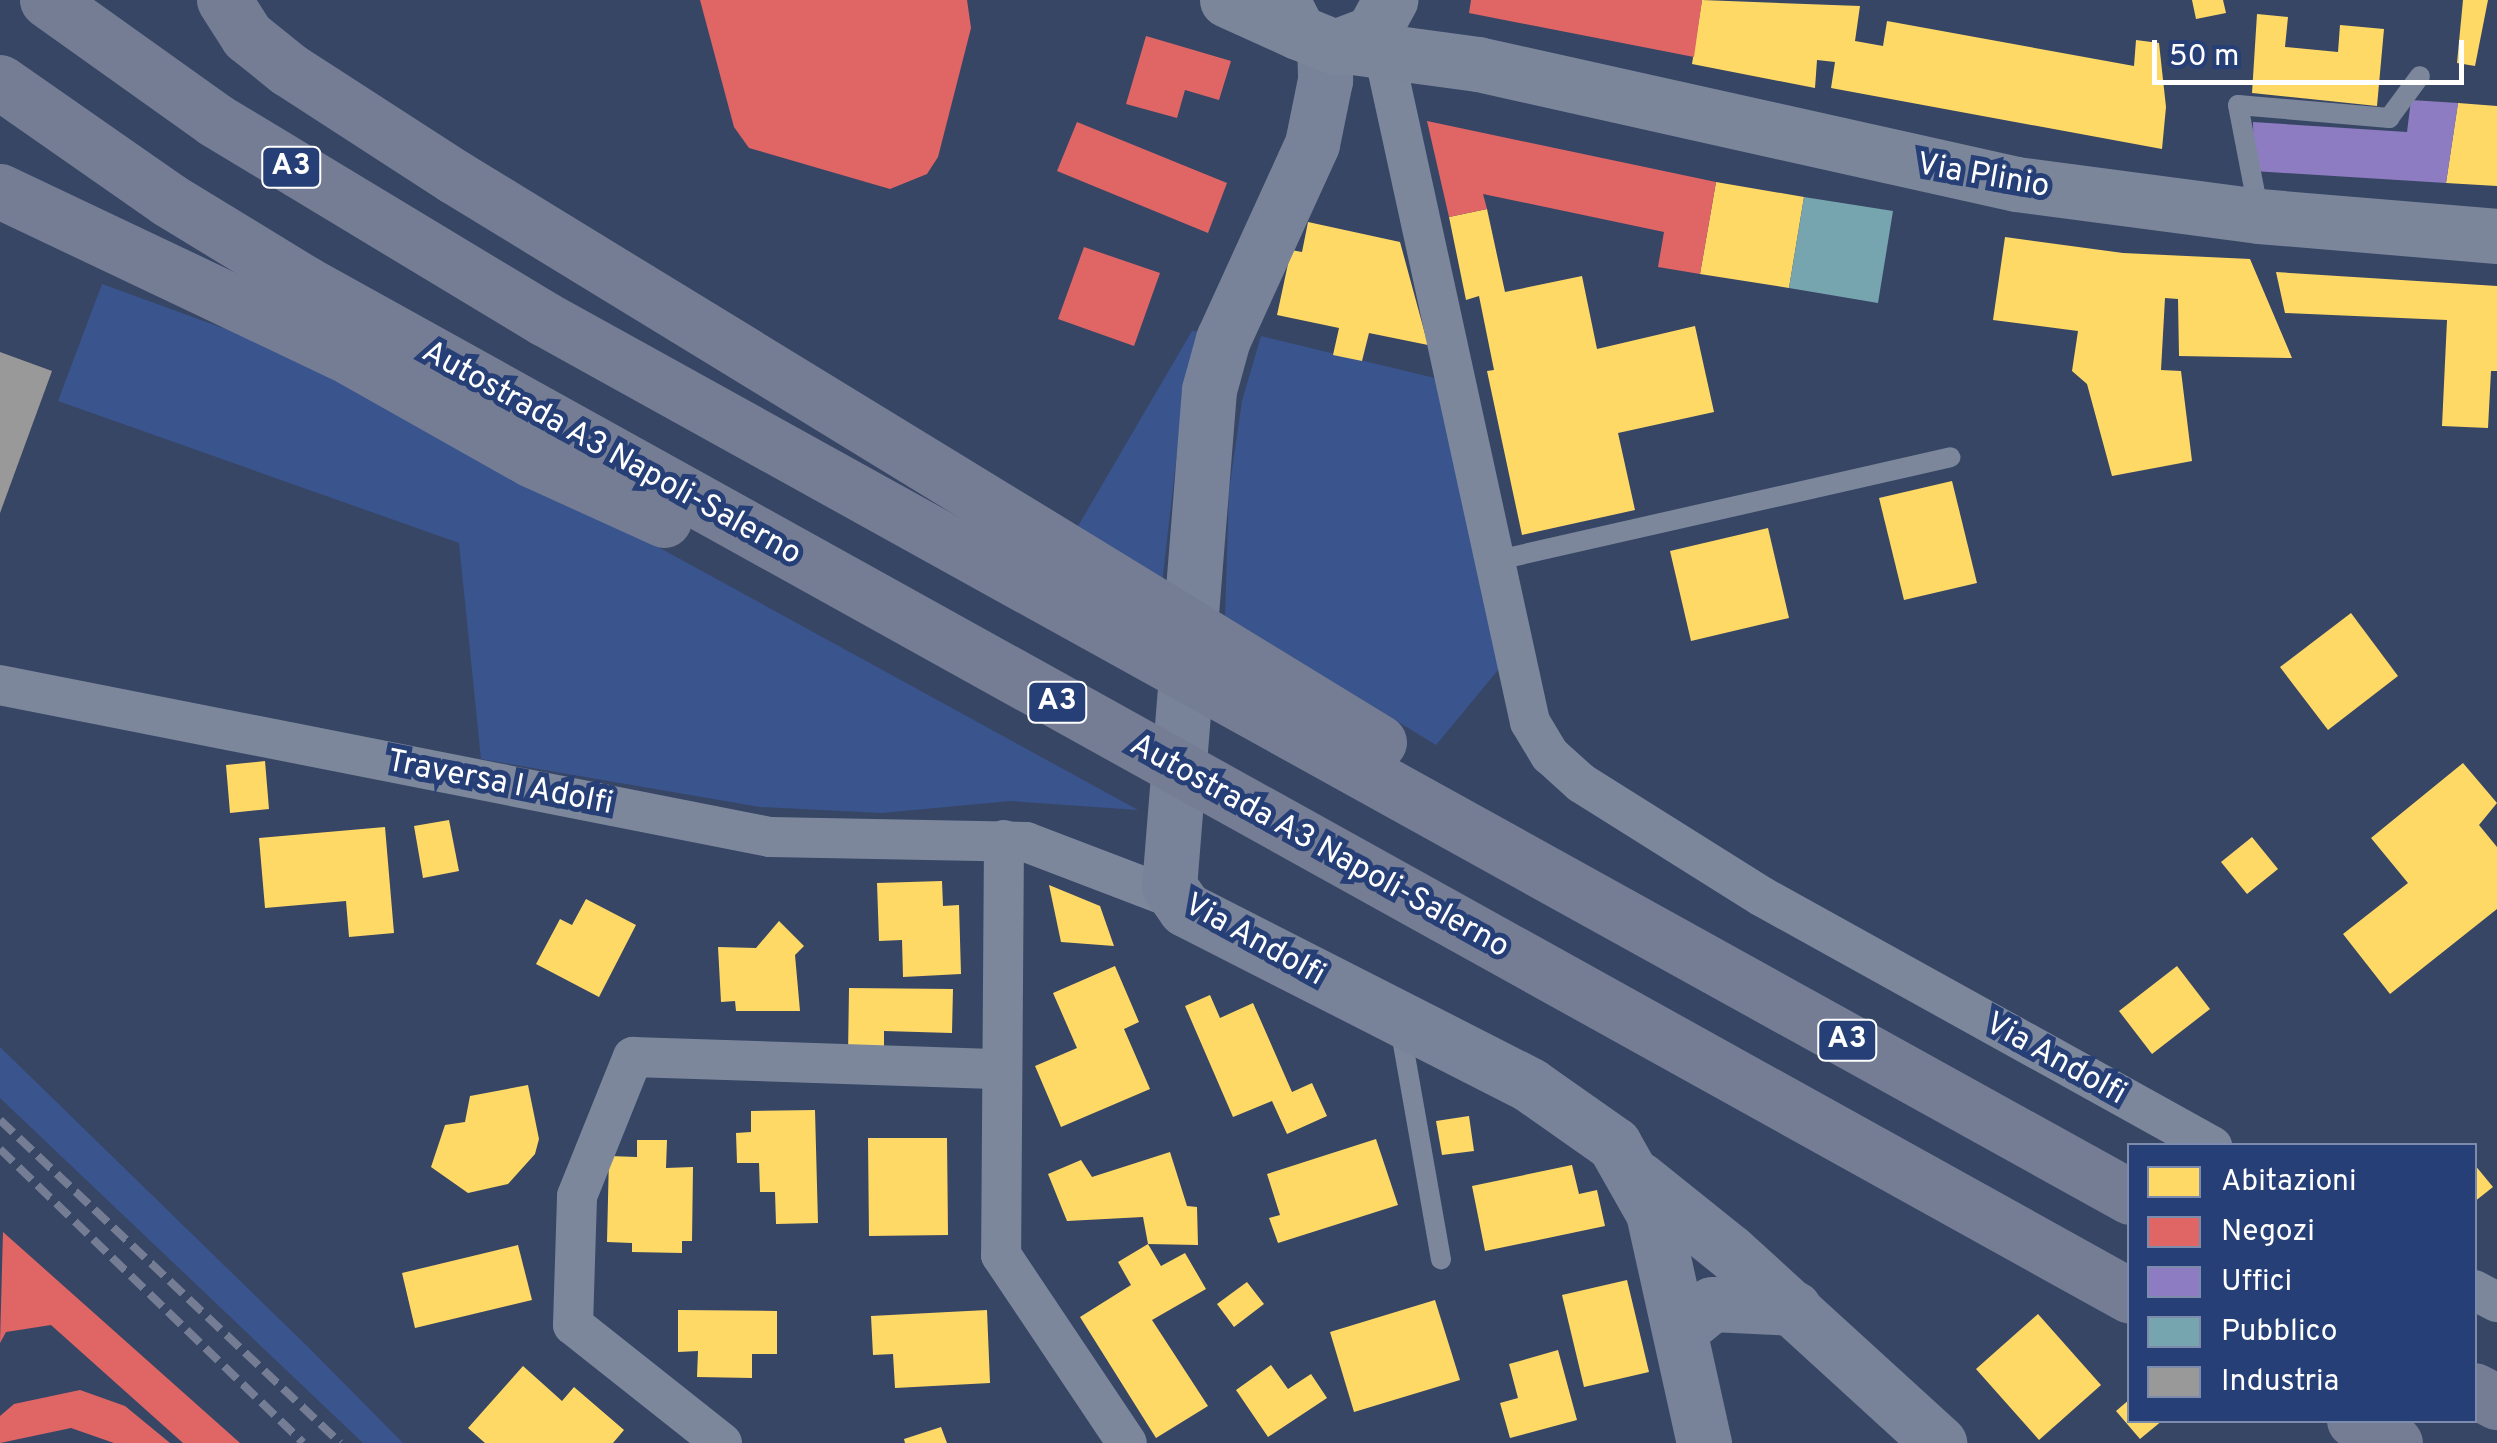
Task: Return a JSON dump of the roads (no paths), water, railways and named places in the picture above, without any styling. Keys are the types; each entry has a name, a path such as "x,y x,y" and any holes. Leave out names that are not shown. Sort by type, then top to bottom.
{"highway":[{"name":"A3","path":"47,0 214,120 545,319 2127,1196"},
{"path":"224,0 247,36 288,69 1396,753 1564,884"},
{"name":"Autostrada A3 Napoli-Salerno","path":"0,82 170,200 305,282 2127,1294"},
{"path":"0,191 351,358 532,460 686,530 904,617"},
{"path":"2359,1423 2395,1443"}],"main road":[{"name":"Via Plinio","path":"1227,0 1346,25 1478,64 1879,158 2260,216 2497,236"}],"street":[{"name":"Via Andolfi","path":"1346,25 1498,560 1530,722 1550,755 1581,783 1761,896 2207,1143"},
{"name":"Via Andolfi","path":"1346,25 1325,80 1312,144 1223,339 1209,390 1190,580 1171,844 1173,898 1250,944 1398,1016 1564,1104 1614,1144 1639,1179 1654,1213 1704,1443"},
{"name":"Traversa I Adolfi","path":"0,685 770,837 1004,840 1046,847 1173,898"},
{"path":"1004,840 1001,1255 1127,1443"},
{"path":"722,1443 573,1325 577,1196 632,1057 1002,1069"},
{"path":"1639,1179 1794,1308 1939,1443"},
{"path":"1680,1330 1712,1304 1794,1308"}],"lane":[{"path":"2260,216 2238,106 2390,118 2420,76"},
{"path":"1498,560 1950,457"},
{"path":"1398,1016 1441,1258"}],"railway":[{"path":"0,1120 340,1443"},
{"path":"0,1149 303,1443"}]}
